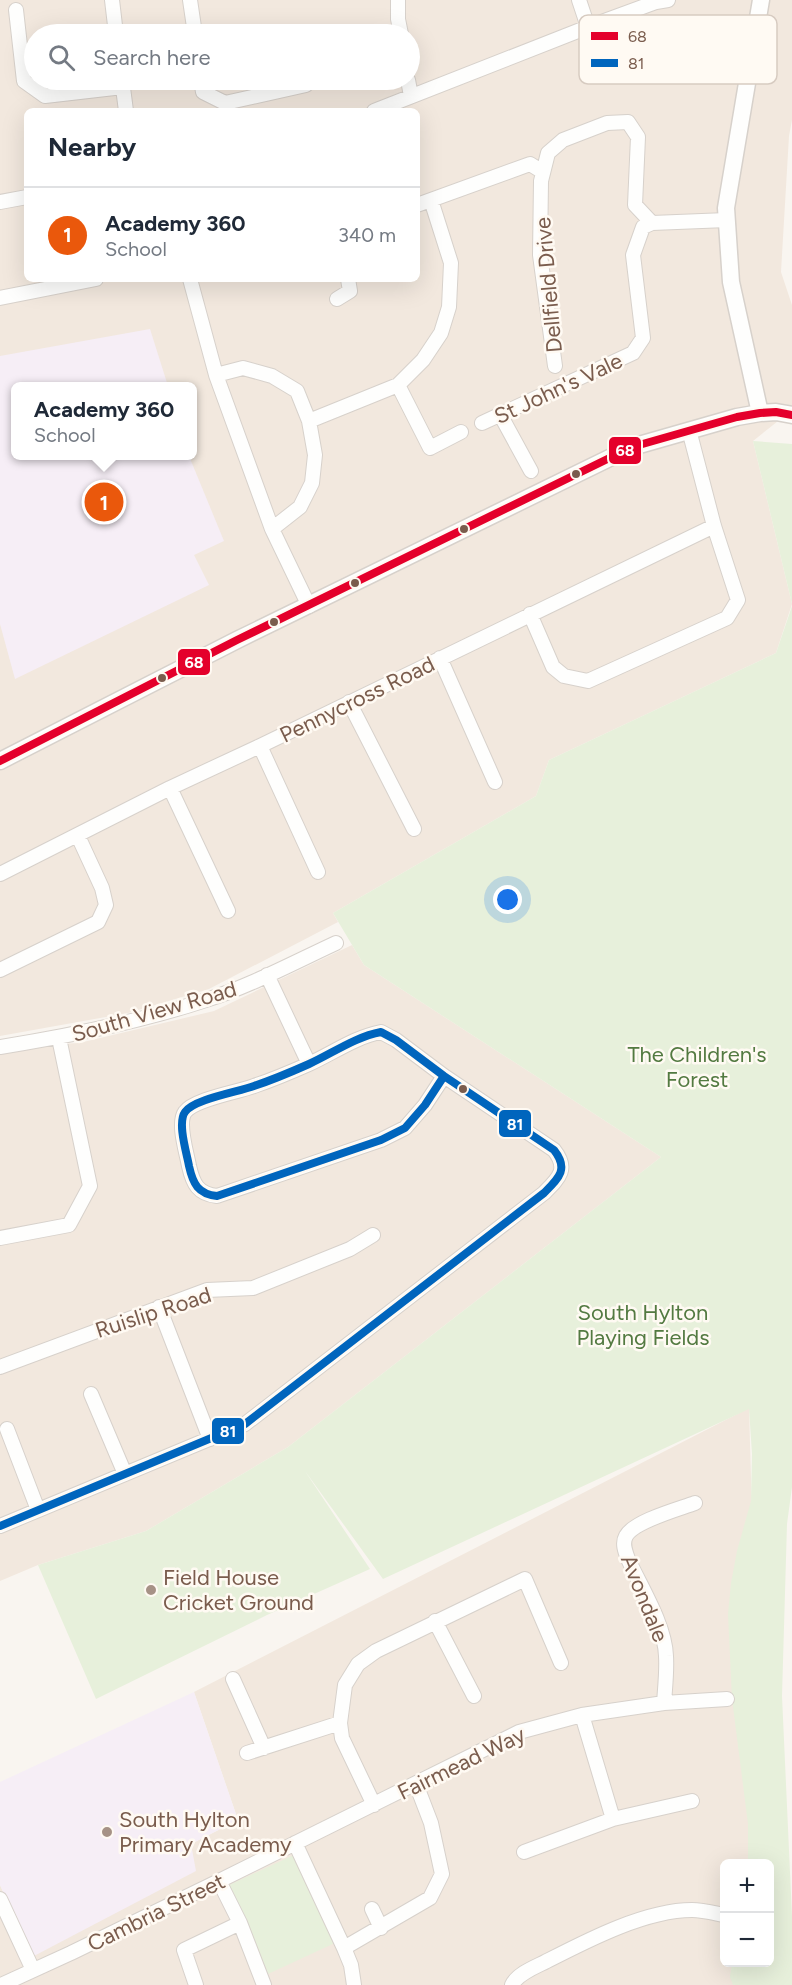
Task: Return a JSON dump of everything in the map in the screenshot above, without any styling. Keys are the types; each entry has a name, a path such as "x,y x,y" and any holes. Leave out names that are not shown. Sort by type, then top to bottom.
{"street":[{"path":"112,0 115,24"},
{"path":"190,0 194,24"},
{"path":"398,0 399,24"},
{"path":"579,0 584,15"},
{"path":"621,15 668,0"},
{"path":"15,10 24,81"},
{"path":"381,108 579,31"},
{"path":"745,84 726,208 731,282 760,413"},
{"path":"37,90 45,96 81,90"},
{"path":"123,90 126,108"},
{"path":"203,90 225,103 284,90"},
{"path":"410,90 411,96"},
{"name":"Dellfield Drive","path":"555,366 540,255 541,180 548,153 563,140 607,123 628,122 638,137 635,205 652,224"},
{"path":"420,204 530,164 543,172"},
{"path":"0,202 24,198"},
{"path":"309,422 398,385 432,347 441,333 449,307 451,263 431,200"},
{"path":"652,224 727,220"},
{"name":"St John's Vale","path":"482,423 633,353 644,338 633,255 643,227 652,224"},
{"path":"0,298 81,282"},
{"path":"191,282 216,375 272,529 309,606"},
{"path":"337,299 350,291 348,282"},
{"path":"216,375 243,368 272,376 297,391 309,422 315,455 312,483 300,507 272,529"},
{"path":"398,385 430,448 461,432"},
{"path":"0,761 237,640 632,447 725,420 760,413 776,412 792,416"},
{"path":"501,416 531,471"},
{"path":"530,614 553,667 564,676 588,681 727,618 738,600 714,526 689,430"},
{"name":"Pennycross Road","path":"0,874 170,788 714,526"},
{"path":"440,658 495,782"},
{"path":"349,702 414,829"},
{"path":"260,746 318,872"},
{"path":"170,788 228,911"},
{"path":"0,970 98,922 106,905 102,888 78,836"},
{"name":"South View Road","path":"0,1047 59,1038 206,1000 336,943"},
{"path":"267,975 309,1064"},
{"path":"0,1526 245,1424 544,1193 559,1177 562,1164 554,1150 444,1076 396,1040 381,1032 368,1034 309,1064 253,1086 195,1104 185,1112 182,1130 192,1182 206,1195 217,1196 381,1140 405,1128 444,1076"},
{"path":"0,1238 69,1225 90,1186 59,1038"},
{"name":"Ruislip Road","path":"0,1367 207,1290 253,1288 350,1249 373,1235"},
{"path":"159,1307 210,1439"},
{"path":"91,1394 125,1474"},
{"path":"7,1428 38,1510"},
{"name":"Avondale","path":"664,1703 666,1654 663,1636 624,1549 624,1537 637,1526 695,1503"},
{"path":"374,1805 342,1738 340,1723 345,1684 358,1664 376,1650 525,1579 561,1663"},
{"path":"435,1621 474,1696"},
{"path":"233,1679 264,1748"},
{"name":"Fairmead Way","path":"374,1805 519,1732 582,1715 664,1703 727,1698"},
{"path":"582,1715 613,1819"},
{"path":"247,1753 340,1723"},
{"path":"344,1948 430,1898 442,1874 431,1823 416,1784"},
{"path":"524,1852 613,1819 692,1801"},
{"name":"Cambria Street","path":"1,1985 374,1805"},
{"path":"295,1843 344,1948 351,1965 354,1985"},
{"path":"219,1881 240,1923 264,1985"},
{"path":"0,1899 33,1970"},
{"path":"372,1909 381,1928"},
{"path":"512,1985 514,1980 532,1969 593,1937 623,1926 660,1915 692,1910 720,1914"},
{"path":"193,1984 184,1950 240,1923"}],"shaded area":[{"path":"0,0 792,0 792,120 789,136 781,272 792,305 792,410 753,441 792,604 776,653 549,760 536,796 333,913 338,922 209,989 128,1013 0,1036"},
{"path":"150,329 167,382 11,382 11,460 191,460 224,541 194,555 209,585 15,679 0,624 0,356"},
{"path":"352,945 364,965 661,1157 288,1447 146,1531 38,1565 0,1581 0,1047 79,1043 214,1011"},
{"path":"749,1408 762,1859 720,1859 720,1967 765,1967 765,1985 0,1985 0,1885 31,1957 191,1844 238,1820 194,1692"},
{"name":"South Hylton Primary Academy","path":"194,1692 238,1820 191,1844 196,1871 32,1957 0,1885 0,1782"}],"green space":[{"path":"753,441 792,444 792,604"},
{"path":"792,606 792,1487 787,1524 782,1696 792,1916 792,1985 733,1985 730,1977 731,1967 774,1967 774,1859 748,1859 748,1824 732,1699 728,1614 737,1551 751,1501 752,1454 749,1409 383,1579 305,1471 370,1569 267,1615 96,1699 38,1565 146,1531 288,1447 661,1157 364,965 333,913 536,796 549,760 776,653"},
{"path":"296,1854 337,1942 268,1974 227,1886"}],"transit line":[{"name":"68","path":"0,761 237,640 632,447 737,417 776,412 792,415"},
{"name":"81","path":"0,1526 245,1424 544,1193 558,1178 561,1168 561,1163 554,1150 444,1076 396,1040 381,1032 353,1041 275,1079 197,1103 185,1112 182,1131 192,1178 197,1187 205,1193 217,1196 381,1140 405,1128 425,1105 444,1076"}],"place":[{"name":"Academy 360","path":"104,502"},
{"name":"Field House Cricket Ground","path":"151,1590"},
{"name":"South Hylton Primary Academy","path":"107,1832"}],"park label":[{"name":"The Children's Forest","path":"697,1066"},
{"name":"South Hylton Playing Fields","path":"643,1324"}]}
